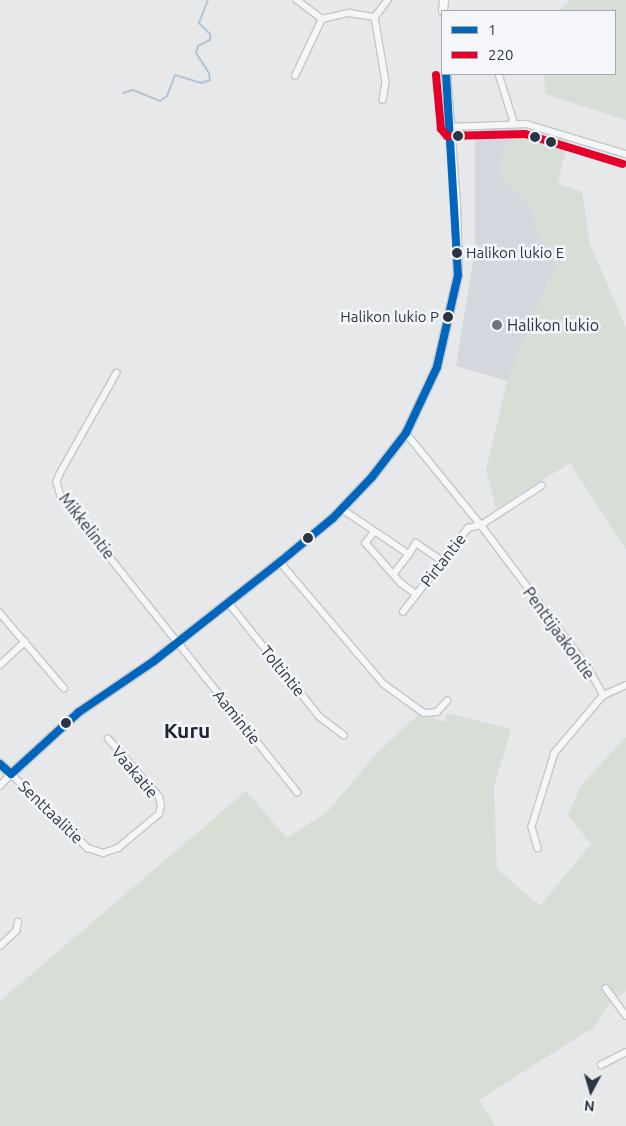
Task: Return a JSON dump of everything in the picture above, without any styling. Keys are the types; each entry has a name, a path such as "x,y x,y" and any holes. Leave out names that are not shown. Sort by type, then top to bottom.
{"street":[{"path":"297,0 322,19 349,13 375,17"},
{"path":"383,100 386,82 375,17 388,0"},
{"path":"294,76 322,19"},
{"path":"0,786 79,712 178,642 280,562 342,509 372,477 406,433 437,367 458,275 451,127 446,75"},
{"path":"499,75 514,122"},
{"path":"451,127 514,122 626,154"},
{"name":"Mikkelintie","path":"117,373 60,474 58,489 178,642"},
{"name":"Penttijaakontie","path":"406,433 480,525 587,666 604,695 555,753 532,826 538,848"},
{"name":"Pirtantie","path":"403,612 441,560 468,528 480,525 541,486"},
{"path":"342,509 374,533 409,554"},
{"path":"374,533 366,543 393,575 416,594"},
{"path":"393,575 416,543 441,560"},
{"path":"280,562 384,684 424,712 437,712 447,701"},
{"name":"Toltintie","path":"228,602 320,717 344,735"},
{"path":"0,613 64,688"},
{"path":"0,665 25,642"},
{"name":"Aamintie","path":"178,642 298,792"},
{"path":"604,695 626,685"},
{"name":"Vaakatie","path":"108,739 159,797 161,806"},
{"path":"0,764 11,774"},
{"name":"Senttaalitie","path":"11,774 78,839 96,852 118,848 159,814 161,806"},
{"path":"0,946 16,931 18,922"},
{"path":"606,988 626,1016"},
{"path":"601,1065 626,1052"}],"shaded area":[{"path":"569,0 626,0 626,120 545,94 544,75 616,75 616,10 561,10"},
{"path":"519,128 502,152 501,176 532,208 539,237 557,262 507,381 456,366 475,250 475,131"},
{"path":"519,128 568,140 558,184 582,192 590,244 626,328 626,550 570,463 496,509 486,470 507,381 557,262 539,237 532,208 501,176 502,152"},
{"path":"447,713 511,729 494,787 497,869 540,906 591,844 568,815 581,785 626,737 626,991 609,1004 594,1027 479,1100 495,1126 0,1126 0,1001 246,791 287,838 328,811 376,754 419,714 445,722"}],"waterway":[{"path":"123,93 133,90 160,101 167,96 175,75 201,83 210,80 209,73 196,53 198,46 210,40 210,34 199,23 208,0"}],"transit line":[{"name":"220","path":"436,75 441,129 447,136 525,134 623,164"},
{"name":"1","path":"0,764 11,774 79,712 154,661 280,562 333,518 372,477 406,433 437,367 458,275 446,75"}],"place":[{"name":"Halikon lukio E","path":"457,253"},
{"name":"Halikon lukio P","path":"448,317"},
{"name":"Halikon lukio","path":"497,325"}],"district":[{"name":"Kuru","path":"187,730"}]}
